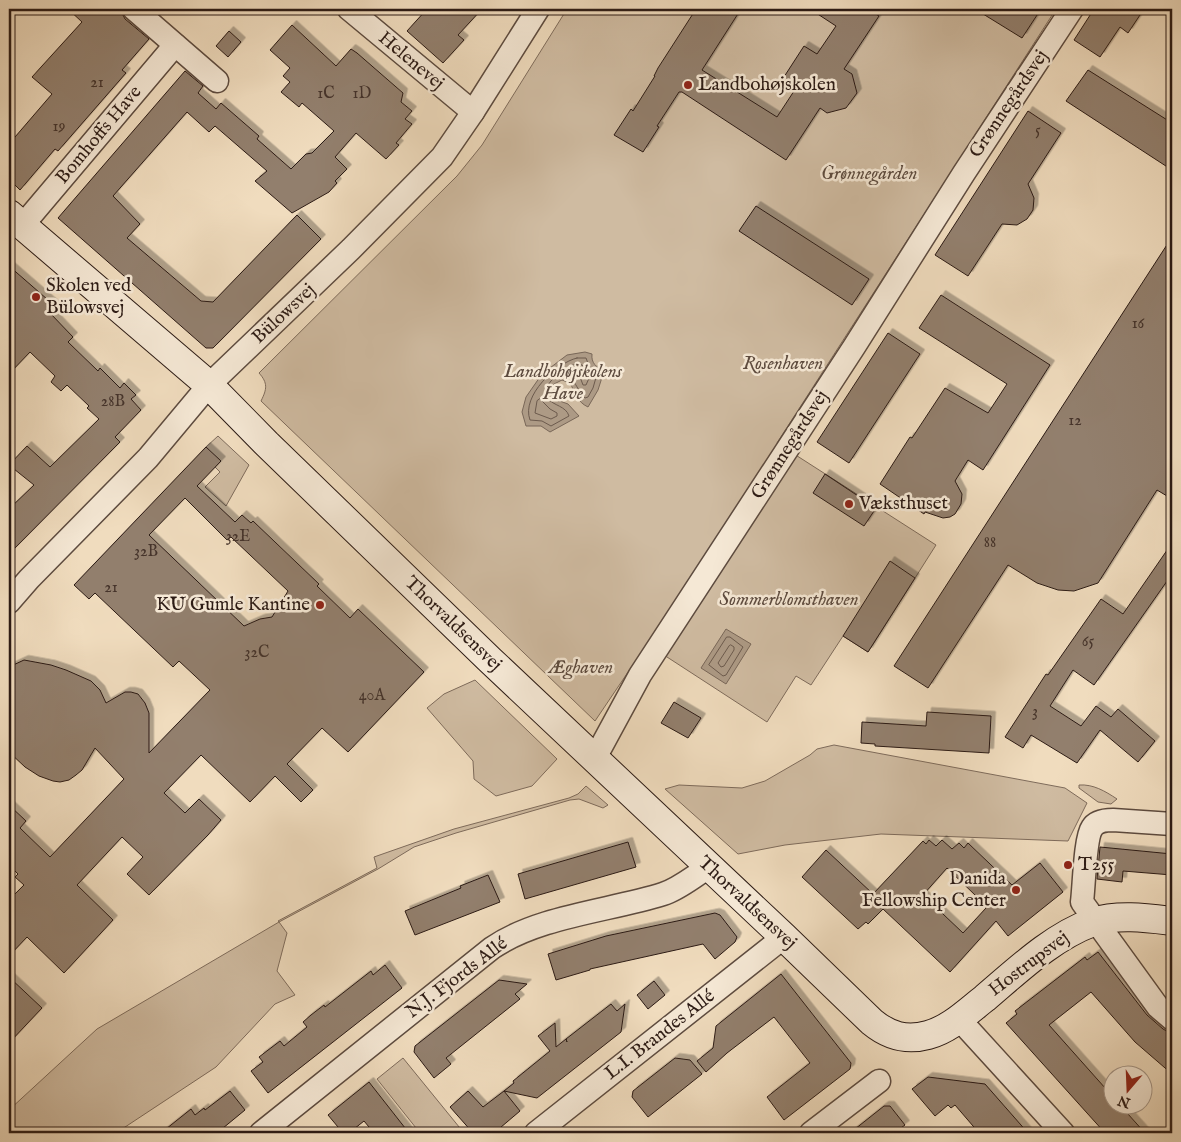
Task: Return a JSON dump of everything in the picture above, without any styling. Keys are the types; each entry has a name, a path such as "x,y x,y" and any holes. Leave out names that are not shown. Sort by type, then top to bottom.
{"street":[{"path":"134,9 217,81"},
{"name":"Helenevej","path":"349,9 473,112"},
{"name":"Bülowsvej","path":"9,602 29,579 148,458 209,385 344,256 436,164 473,112 538,9"},
{"name":"Grønnegårdsvej","path":"595,758 640,675 1072,9"},
{"name":"Bomhoffs Have","path":"16,220 175,45"},
{"name":"Thorvaldsensvej","path":"16,220 209,385 267,444 490,660 872,1022 884,1031 896,1036"},
{"path":"1172,824 1107,820 1092,827 1088,838 1082,902 1158,1007 1172,1019"},
{"name":"N.J. Fjords Allé","path":"261,1133 508,937 540,926 665,893 709,867"},
{"name":"Hostrupsvej","path":"896,1036 914,1038 929,1035 943,1029 960,1019 1022,966 1065,935 1095,922 1134,916 1172,921"},
{"name":"L.I. Brandes Allé","path":"536,1133 784,937"},
{"path":"960,1019 1064,1133"},
{"path":"811,1133 879,1081"}],"green space":[{"name":"Landbohøjskolens Have","path":"567,9 1056,9 777,443 936,545 868,652 843,636 811,685 796,676 767,722 647,644 595,721 261,401 266,386 259,373 457,176 482,145"},
{"path":"218,436 249,465 226,506 205,487 220,472 215,467 206,447"},
{"path":"475,680 557,759 532,786 496,796 474,779 473,761 427,708 444,694"},
{"path":"834,745 1065,788 1087,803 1068,841 881,834 785,845 738,854 665,789 679,785 742,788 765,781 817,749"},
{"path":"1079,785 1099,789 1117,799 1111,804 1098,802 1079,788"},
{"path":"586,786 608,805 603,808 579,799 570,800 414,847 378,869 279,922 377,868 374,857 454,829 569,798 578,794"},
{"path":"279,922 287,933 277,971 295,995 275,1004 216,1067 116,1133 9,1133 9,1110 97,1029"},
{"path":"403,1058 464,1133 420,1133 377,1079"}],"water":[{"path":"585,352 592,354 592,360 604,371 598,390 588,407 579,400 570,383 562,380 554,384 551,391 552,396 568,404 579,416 550,432 541,426 526,426 522,412 526,397 542,374 567,355"},
{"path":"726,629 751,644 726,684 701,668"}],"building":[{"path":"68,9 120,9 125,19 149,39 122,70 126,73 58,151 55,149 20,190 9,179 9,144 52,94 32,77 82,22"},
{"path":"427,9 482,9 458,35 464,40 443,63 407,31"},
{"name":"Landbohøjskolen","path":"696,9 741,9 702,70 777,117 796,88 782,80 804,46 817,54 836,26 810,9 867,9 879,16 844,69 852,74 857,93 846,108 827,113 820,108 786,160 682,92 679,92 643,152 614,135 631,109 633,111"},
{"path":"975,9 1041,9 1022,38"},
{"path":"1094,9 1144,9 1128,33 1120,27 1100,57 1074,40"},
{"path":"292,25 336,66 351,49 357,53 403,93 401,102 412,111 405,119 412,124 396,143 399,145 386,159 356,133 335,157 347,169 335,181 337,183 329,192 292,213 255,181 267,171 215,126 209,132 187,112 113,196 140,224 127,238 201,301 213,302 297,215 321,239 213,348 206,348 58,218 185,71 203,86 198,93 216,109 221,103 259,136 257,139 291,169 306,154 312,153 334,131 302,103 299,107 281,92 290,82 283,76 290,68 270,50"},
{"path":"229,31 241,42 228,57 216,46"},
{"path":"1088,70 1172,123 1172,170 1066,101"},
{"path":"1028,111 1061,133 1028,184 1034,198 1033,210 1027,219 1017,225 1002,224 968,276 935,255"},
{"path":"756,206 869,279 852,305 739,231"},
{"path":"1172,237 1172,499 1157,490 1098,583 1074,591 1058,590 1037,583 1008,565 928,688 894,666"},
{"path":"9,266 55,306 49,312 73,337 68,342 98,371 100,368 120,388 124,383 136,395 131,399 141,410 115,437 120,442 9,554 9,509 34,485 9,465 27,446 50,467 99,419 87,408 89,406 67,385 61,391 51,382 55,376 30,352 9,374"},
{"path":"941,295 1050,365 983,470 968,460 955,481 962,494 961,504 955,514 943,518 925,512 924,514 880,484 910,437 912,438 945,388 988,413 1007,384 919,328"},
{"path":"888,333 920,354 849,463 817,442"},
{"path":"206,447 221,461 197,486 235,522 242,515 251,523 253,521 319,584 317,586 350,618 358,609 424,672 348,752 322,728 287,764 313,790 301,802 275,776 250,802 201,755 164,793 185,813 199,799 221,820 149,895 127,874 143,857 122,837 77,885 113,920 64,973 27,937 9,956 9,900 24,885 15,877 18,874 9,865 9,805 26,821 20,828 50,857 124,779 95,748 82,770 69,780 60,782 39,776 25,767 9,752 9,667 24,660 66,670 91,681 100,690 106,703 125,692 138,694 145,703 149,713 149,753 210,690 179,661 173,667 95,593 89,599 74,585","holes":["185,498 227,540 231,537 288,591 272,617 260,619 244,626 149,535"]},
{"path":"825,474 876,508 864,526 813,493"},
{"path":"1172,543 1172,574 1094,685 1073,670 1050,706 1081,726 1096,706 1111,717 1118,709 1155,741 1138,762 1100,730 1077,763 1031,735 1023,748 1005,737 1046,674 1048,675 1101,599 1123,614"},
{"path":"890,561 915,578 868,652 843,636"},
{"path":"674,702 701,718 688,738 661,723"},
{"path":"927,712 991,716 989,753 875,746 875,744 861,743 862,722 926,726"},
{"path":"929,840 936,846 942,840 952,849 959,843 964,848 968,843 1012,885 1040,863 1063,892 1008,936 996,921 950,972 883,909 868,924 866,922 858,929 802,877 826,850 873,894 923,841 926,844","holes":["947,868 986,908 963,933 923,895"]},
{"path":"628,842 636,867 525,899 518,874"},
{"path":"1100,847 1172,854 1172,875 1123,871 1122,882 1097,879"},
{"path":"488,875 500,902 415,935 405,911"},
{"path":"715,913 720,915 737,937 735,942 715,959 703,944 590,969 556,980 548,954 606,936"},
{"path":"1098,952 1147,1015 1172,1034 1172,1074 1135,1042 1091,992 1049,1025 1104,1087 1104,1114 1128,1114 1145,1133 1105,1133 1006,1023 1017,1014 1015,1011 1085,957 1087,960"},
{"path":"385,965 402,988 268,1093 251,1071 263,1062 259,1057 280,1041 284,1046 307,1027 303,1022 311,1015 324,1005 325,1007 371,971 373,975"},
{"path":"781,974 851,1063 850,1069 784,1120 767,1097 810,1063 774,1017 727,1053 706,1072 697,1061 713,1048 716,1026"},
{"path":"9,977 42,1008 9,1043"},
{"path":"499,980 527,984 515,994 520,999 446,1058 451,1064 434,1078 414,1052 415,1046"},
{"path":"654,981 665,995 648,1009 637,995"},
{"path":"611,1004 617,1011 625,1004 621,1032 537,1098 504,1091 514,1083 513,1081 550,1051 538,1036 555,1023 556,1047"},
{"path":"675,1058 690,1060 702,1074 648,1117 632,1097 633,1091"},
{"path":"928,1077 985,1084 1028,1133 979,1133 955,1105 951,1108 948,1105 935,1116 912,1089"},
{"path":"369,1082 409,1133 374,1133 364,1121 349,1133 343,1133 328,1115"},
{"path":"230,1091 245,1110 217,1133 161,1133 191,1109 195,1115 204,1108 205,1110"},
{"path":"468,1091 483,1107 504,1091 520,1111 494,1133 473,1133 450,1107"},
{"path":"884,1106 890,1106 905,1125 894,1133 850,1133"}],"place":[{"name":"Landbohøjskolen","path":"688,85"},
{"name":"Skolen ved Bülowsvej","path":"36,297"},
{"name":"Væksthuset","path":"849,504"},
{"name":"KU Gumle Kantine","path":"320,605"},
{"name":"T255","path":"1068,865"},
{"name":"Danida Fellowship Center","path":"1016,890"}],"park label":[{"name":"Grønnegården","path":"869,174"},
{"name":"Rosenhaven","path":"783,364"},
{"name":"Sommerblomsthaven","path":"789,600"},
{"name":"Æghaven","path":"581,668"}]}
